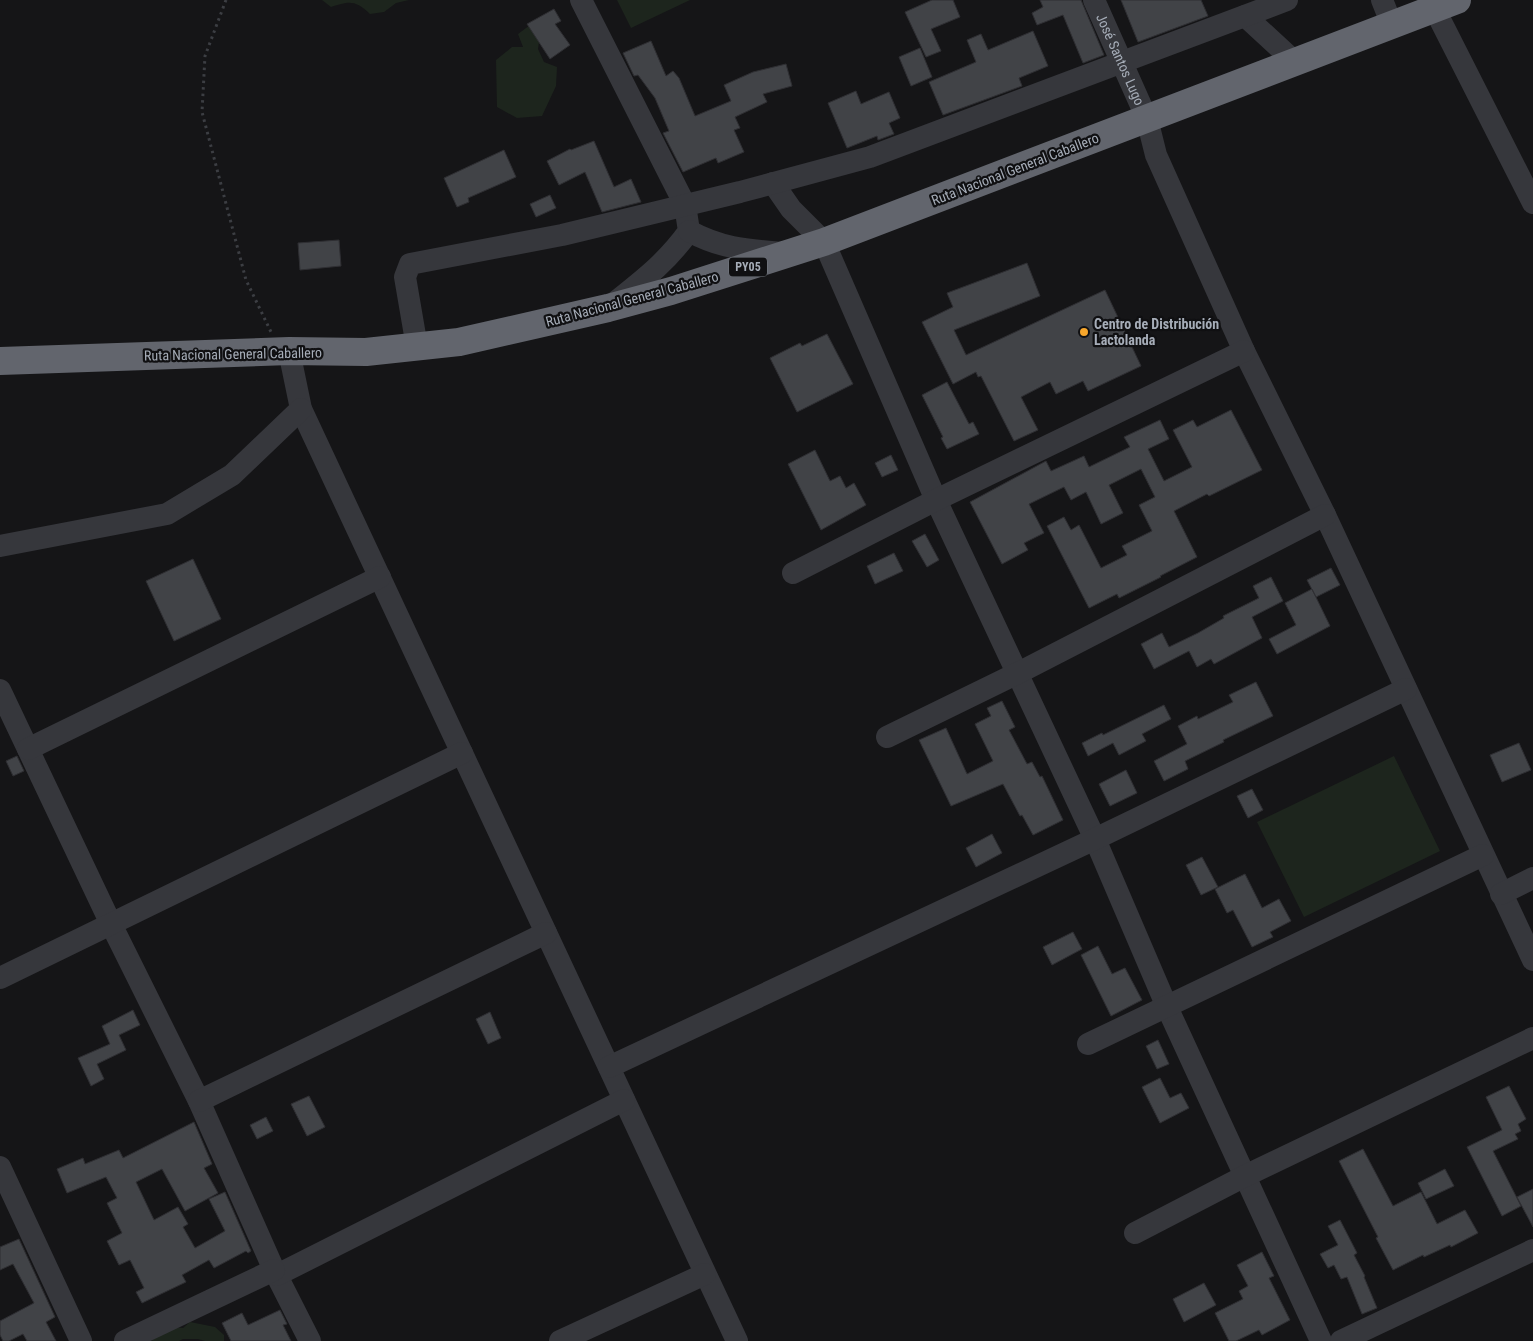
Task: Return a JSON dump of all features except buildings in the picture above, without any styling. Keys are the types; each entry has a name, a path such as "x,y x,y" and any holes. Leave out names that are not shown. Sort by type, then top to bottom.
{"highway":[{"name":"Ruta Nacional General Caballero","path":"0,361 284,352 366,352 460,342 608,308 671,291 824,242 1392,25 1441,3"}],"street":[{"path":"581,0 685,205 689,231 674,252 655,271 608,308"},
{"name":"José Santos Lugo","path":"1094,0 1147,119 1156,155 1244,351 1325,515 1533,960"},
{"path":"417,347 405,277 410,264 562,235 870,157 1288,0"},
{"path":"1382,0 1392,25"},
{"path":"1441,3 1533,203"},
{"path":"1245,16 1295,62"},
{"path":"773,183 791,208 824,242 936,500 1095,839 1167,1007 1321,1341"},
{"path":"689,231 713,243 788,254"},
{"path":"793,573 936,500 1244,351"},
{"path":"284,352 301,409 737,1341"},
{"path":"0,546 167,514 232,476 301,409"},
{"path":"887,737 1018,673 1325,515"},
{"path":"28,750 380,577"},
{"path":"609,1067 1095,839 1406,689"},
{"path":"0,690 111,924 199,1101 276,1272 310,1341"},
{"path":"0,978 462,753"},
{"path":"1088,1044 1483,855"},
{"path":"1501,894 1533,878"},
{"path":"199,1101 546,933"},
{"path":"1135,1233 1245,1176 1533,1038"},
{"path":"125,1341 276,1272 624,1100"},
{"path":"0,1167 81,1341"},
{"path":"1341,1341 1533,1250"},
{"path":"560,1341 705,1274"}],"path":[{"path":"226,0 205,56 202,112 246,280 284,352"}],"shaded area":[{"path":"322,0 409,0 396,3 384,12 370,14 356,4 348,3 331,7"},
{"path":"617,0 690,0 631,28"},
{"path":"530,25 540,35 538,49 544,62 557,67 556,86 542,116 517,118 497,107 496,60 512,47 523,47 518,34"},
{"path":"1394,756 1440,851 1304,917 1257,822"},
{"path":"190,1322 215,1327 224,1335 224,1341 183,1339 179,1341 151,1341 172,1327 183,1328"}],"place":[{"name":"Centro de Distribución Lactolanda","path":"1084,332"}]}
